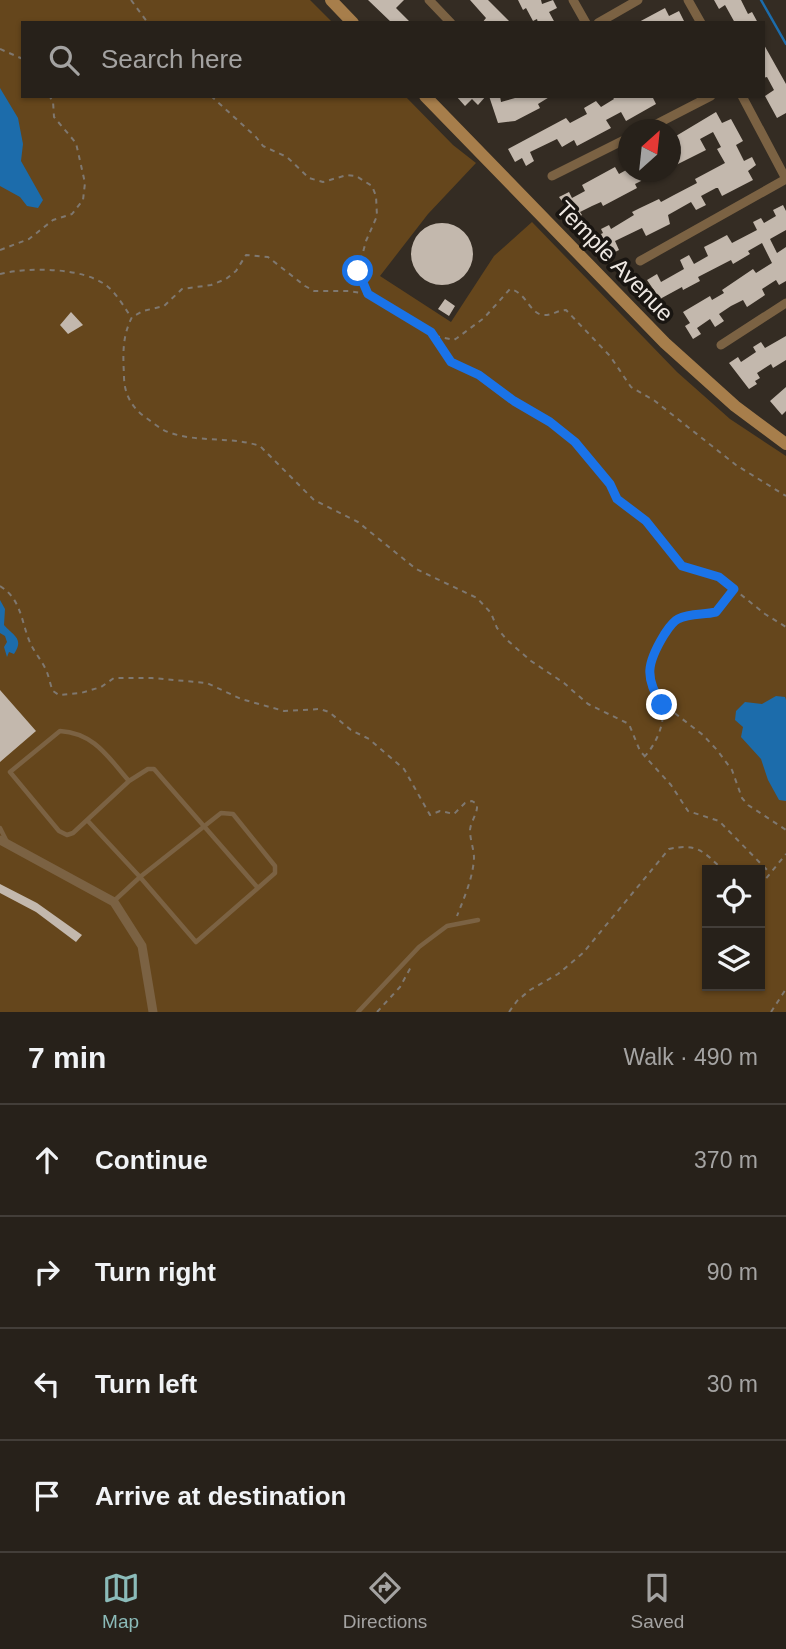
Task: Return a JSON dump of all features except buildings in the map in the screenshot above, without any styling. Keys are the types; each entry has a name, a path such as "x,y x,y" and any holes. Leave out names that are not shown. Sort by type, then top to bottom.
{"main road":[{"path":"331,0 352,21"},
{"name":"Temple Avenue","path":"427,98 665,343 735,406 786,444"}],"street":[{"path":"429,0 449,21"},
{"path":"573,0 585,21"},
{"path":"601,21 638,0"},
{"path":"688,0 700,21"},
{"path":"666,119 707,98"},
{"path":"640,261 786,179 743,98"},
{"path":"552,176 618,143"},
{"path":"721,345 786,303"},
{"path":"4,841 114,902 142,946 153,1012"}],"lane":[{"path":"129,781 92,740 72,732 60,731 10,772 59,831 67,835 73,833 129,781 148,769 155,769 258,888"},
{"path":"87,820 139,877 196,942 275,873 275,866 233,814 221,813 139,877 114,902"},
{"path":"0,828 4,841"},
{"path":"358,1012 418,947 447,926 478,920"}],"path":[{"path":"131,0 147,21"},
{"path":"0,50 21,58"},
{"path":"0,250 29,239 53,220 72,214 83,200 85,183 76,143 54,117 51,98"},
{"path":"213,98 256,137 262,146 287,157 309,178 323,182 347,175 356,176 372,186 376,196 377,216 366,241 358,271 368,294"},
{"path":"770,873 719,821 688,811 671,785 644,758 629,724 588,704 564,683 531,661 507,640 497,628 491,613 477,598 416,569 358,522 314,500 260,446 248,442 166,432 141,414 132,405 124,384 123,339 132,317 163,306 182,289 211,285 226,279 236,271 246,255 268,257 314,291 368,294 431,332 451,362 479,375 575,442 610,484 617,499 646,521 682,566 719,577 765,614 786,627"},
{"path":"0,274 37,271 83,274 107,286 132,317"},
{"path":"435,336 457,338 484,318 510,289 521,293 539,314 547,315 566,310 610,356 631,387 655,401 736,465 786,496"},
{"path":"0,586 8,591 21,611 29,642 47,671 53,691 59,695 80,693 100,687 114,678 130,677 207,683 241,699 284,711 320,709 329,712 351,730 369,738 397,763 417,790 430,815 440,811 454,814 466,803 472,801 477,804 478,812 471,824 470,833 474,858 471,874 457,916 447,926"},
{"path":"644,758 654,746 662,712 653,692 649,667 657,648 673,623 694,614 716,612 734,589"},
{"path":"658,700 703,735 716,750 732,770 742,798 748,805 786,830"},
{"path":"509,1012 517,1000 558,974 583,953 668,849 684,846 699,848 718,865"},
{"path":"765,880 786,854"},
{"path":"377,1012 400,987 414,962"},
{"path":"771,1012 786,989"}],"shaded area":[{"path":"0,0 310,0 331,21 21,21 21,98 407,98 453,145 476,163 428,214 380,276 451,322 494,256 532,222 677,372 730,419 786,456 786,1012 0,1012"}],"water":[{"path":"0,88 18,118 23,144 21,161 43,200 38,208 27,206 20,197 0,186"},
{"path":"0,600 5,609 4,625 18,640 14,654 9,652 7,657 4,647 7,642 5,636 0,633"},
{"path":"776,696 785,697 786,700 786,801 779,800 761,759 741,737 743,727 735,720 736,711 745,702 762,704"}],"waterway":[{"path":"761,0 786,44"}],"route":[{"path":"358,271 368,294 431,332 451,362 479,375 575,442 610,484 617,499 646,521 682,566 719,577 734,589 716,612 679,618 664,636 649,667 653,692 662,705"}]}
